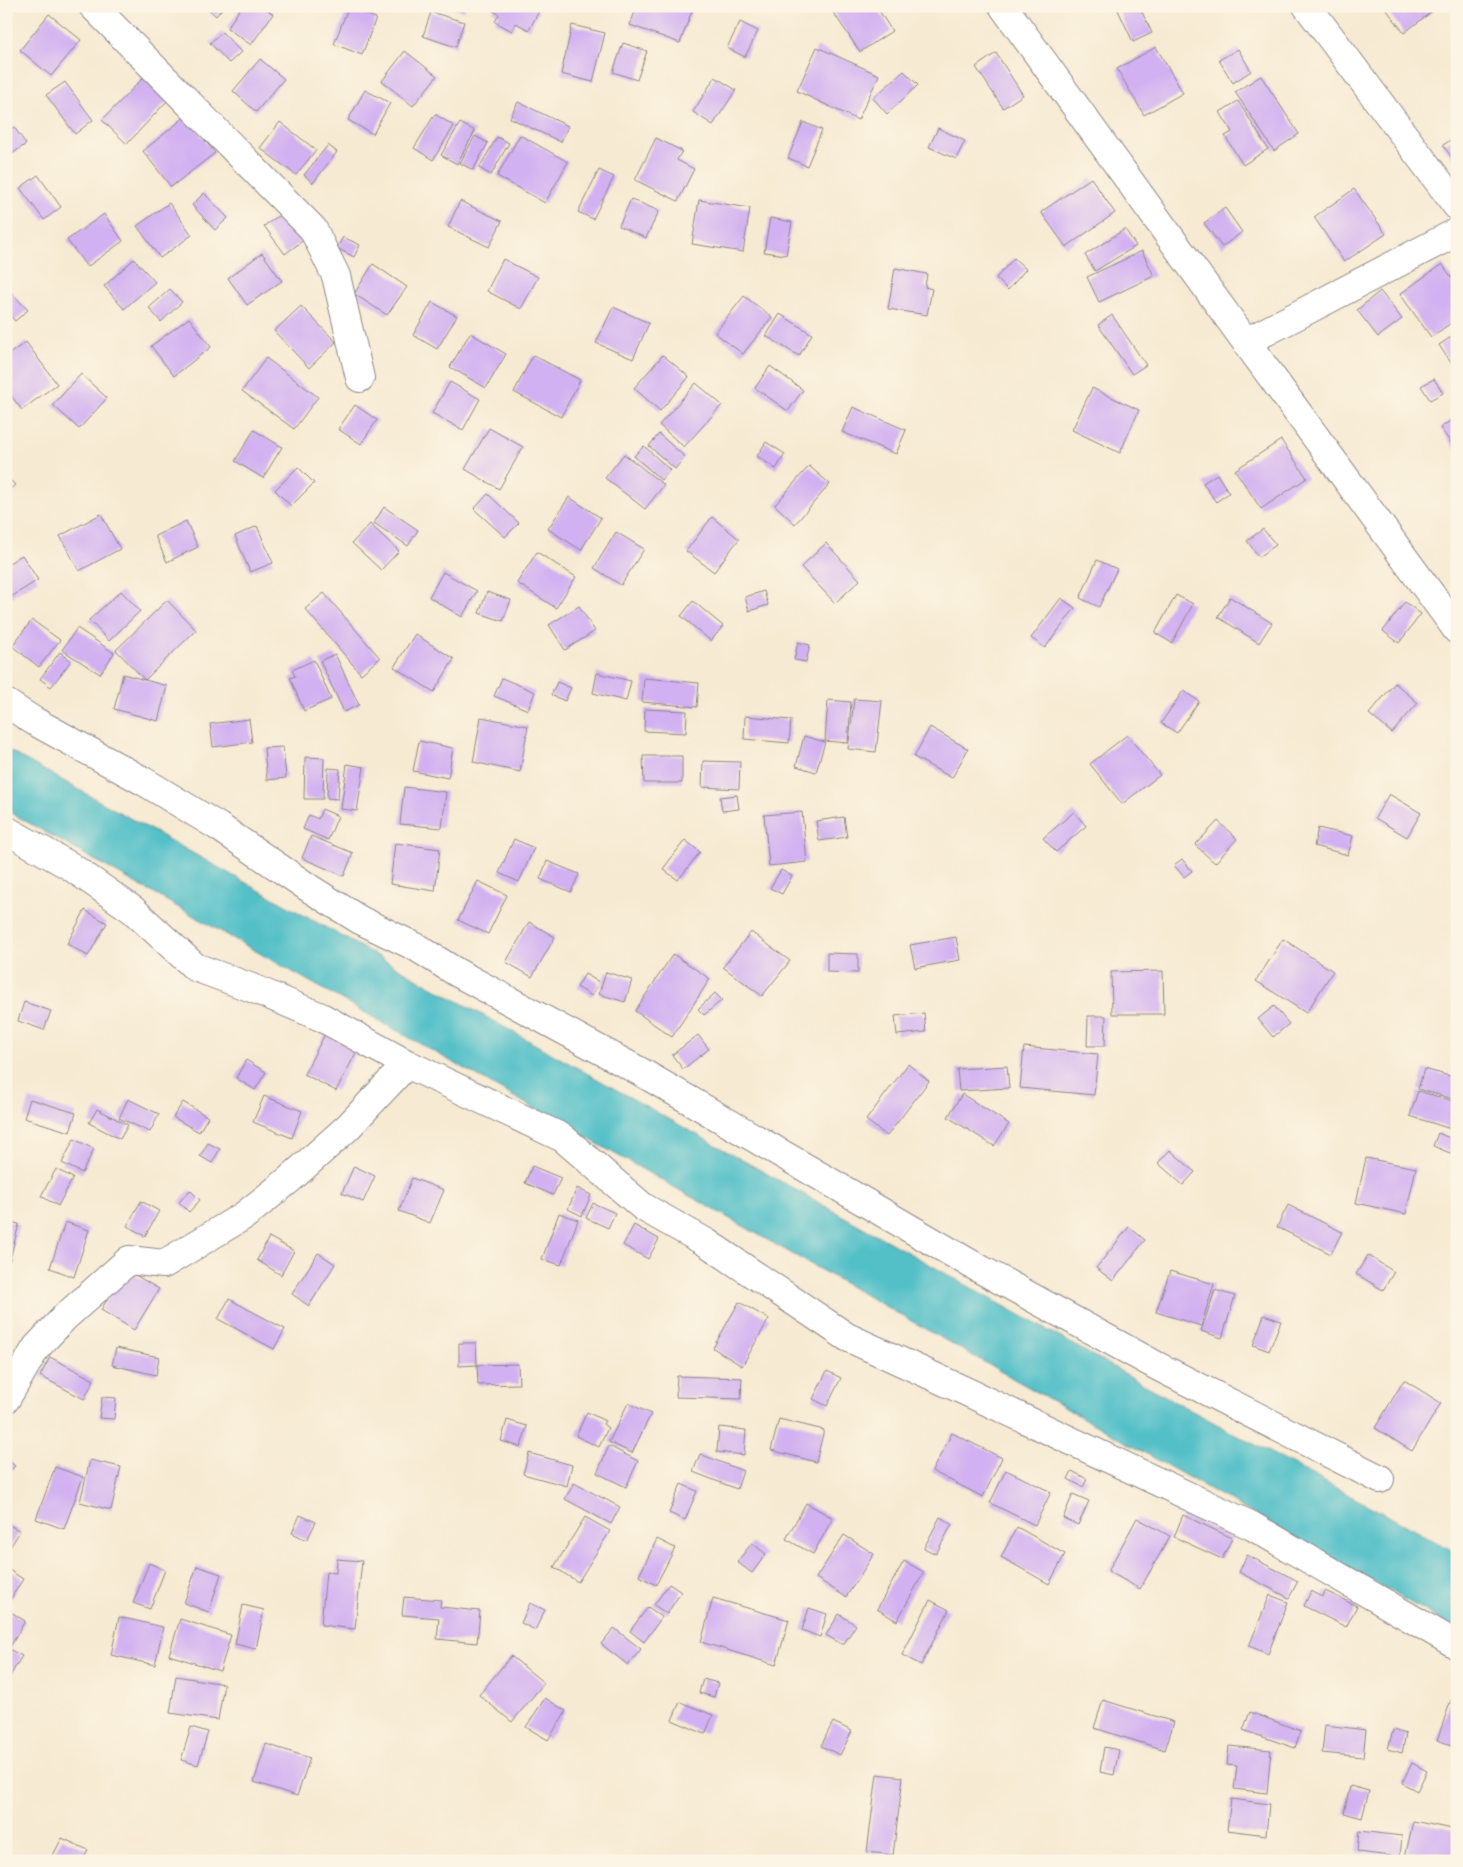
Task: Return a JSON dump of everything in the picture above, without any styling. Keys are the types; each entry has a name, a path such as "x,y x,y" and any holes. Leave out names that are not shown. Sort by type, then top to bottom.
{"street":[{"path":"93,6 313,229 336,276 360,378"},
{"path":"1003,6 1457,630"},
{"path":"1307,6 1457,206"},
{"path":"1246,342 1457,232"},
{"path":"6,703 34,721 145,782 219,827 360,920 416,947 456,972 641,1072 971,1264 1157,1366 1380,1479"},
{"path":"6,830 70,866 133,910 195,967 252,988 321,1017 407,1064 563,1138 643,1207 707,1243 847,1337 1252,1526 1457,1645"},
{"path":"6,1400 36,1348 65,1317 129,1260 164,1264 245,1215 290,1179 348,1127 407,1064"}],"water":[{"path":"6,749 1183,1406 1457,1553 1457,1629 6,810"}],"building":[{"path":"205,6 224,6 216,16"},
{"path":"242,6 262,6 273,14 251,45 227,28"},
{"path":"446,6 465,6 464,11"},
{"path":"496,6 531,6 539,11 529,30 516,23 512,31 495,22 499,14 493,11"},
{"path":"637,6 693,8 680,43 630,25"},
{"path":"829,6 876,6 892,31 860,52"},
{"path":"1126,6 1139,6 1152,33 1133,42 1118,10"},
{"path":"1384,6 1439,6 1404,33"},
{"path":"348,8 376,18 362,55 334,44"},
{"path":"431,12 464,22 456,47 423,36"},
{"path":"49,14 81,40 51,76 20,50"},
{"path":"740,22 758,31 745,57 727,48"},
{"path":"572,25 605,33 593,82 561,74"},
{"path":"222,32 241,52 229,63 210,43"},
{"path":"623,43 647,51 637,80 613,72"},
{"path":"817,47 879,75 858,120 797,91"},
{"path":"1156,47 1183,93 1144,115 1117,69"},
{"path":"1238,49 1251,71 1233,83 1219,60"},
{"path":"405,51 437,76 413,106 382,81"},
{"path":"996,53 1023,95 1003,108 976,67"},
{"path":"260,59 284,79 256,112 233,91"},
{"path":"904,71 918,85 887,114 873,98"},
{"path":"145,76 169,99 127,144 102,120"},
{"path":"1261,76 1299,134 1274,151 1235,92"},
{"path":"715,77 736,90 713,125 693,112"},
{"path":"65,82 93,120 75,134 46,95"},
{"path":"365,90 390,103 373,134 348,120"},
{"path":"1238,101 1268,149 1243,165 1225,136 1232,132 1220,112"},
{"path":"518,102 568,126 561,142 510,118"},
{"path":"435,114 454,126 433,160 414,148"},
{"path":"186,116 215,153 171,187 143,151"},
{"path":"280,122 316,150 296,175 260,148"},
{"path":"803,122 822,130 807,166 788,158"},
{"path":"460,123 475,131 457,164 441,155"},
{"path":"14,127 26,144 12,154 6,145 6,132"},
{"path":"938,128 965,141 956,159 929,147"},
{"path":"520,135 568,162 545,203 497,176"},
{"path":"475,136 488,143 473,170 460,163"},
{"path":"1457,136 1457,165 1443,145"},
{"path":"497,137 509,143 491,175 479,168"},
{"path":"656,138 682,151 677,160 694,169 678,201 635,180"},
{"path":"328,145 337,152 313,183 304,175"},
{"path":"599,170 614,177 593,219 578,212"},
{"path":"38,175 61,207 44,220 20,188"},
{"path":"1091,178 1115,213 1066,247 1041,212"},
{"path":"1354,189 1386,234 1344,262 1314,217"},
{"path":"204,193 228,218 215,230 192,205"},
{"path":"631,199 659,211 646,238 619,226"},
{"path":"699,200 750,208 743,252 692,244"},
{"path":"460,201 502,221 489,247 448,227"},
{"path":"169,203 192,235 160,258 137,226"},
{"path":"1225,208 1242,232 1222,247 1204,223"},
{"path":"284,212 305,239 285,254 264,226"},
{"path":"104,214 123,241 87,267 67,240"},
{"path":"770,218 792,222 786,255 764,252"},
{"path":"1125,229 1136,246 1095,271 1085,255"},
{"path":"343,237 360,245 354,257 337,248"},
{"path":"1142,251 1154,276 1099,302 1087,277"},
{"path":"262,253 282,281 247,305 228,278"},
{"path":"1014,258 1026,269 1008,290 996,278"},
{"path":"134,259 155,282 124,309 104,286"},
{"path":"503,259 538,277 521,309 487,291"},
{"path":"373,264 407,287 387,315 354,294"},
{"path":"1442,264 1457,285 1457,319 1431,337 1400,294"},
{"path":"895,268 927,274 925,287 932,289 927,315 888,309"},
{"path":"6,287 28,310 15,321 6,311"},
{"path":"170,289 182,302 161,322 149,308"},
{"path":"1380,291 1402,319 1378,337 1357,310"},
{"path":"744,296 772,317 743,354 715,333"},
{"path":"432,302 457,316 437,349 413,335"},
{"path":"301,306 336,342 309,368 274,331"},
{"path":"613,307 649,323 633,359 596,343"},
{"path":"780,314 812,334 799,356 766,336"},
{"path":"1112,315 1146,365 1132,374 1098,325"},
{"path":"189,318 211,347 174,376 151,346"},
{"path":"470,333 506,354 486,388 450,367"},
{"path":"1457,333 1457,372 1439,345"},
{"path":"26,342 57,384 22,410 6,389 6,356"},
{"path":"533,355 580,380 561,417 514,392"},
{"path":"663,355 689,377 660,411 634,388"},
{"path":"266,358 318,397 294,429 242,391"},
{"path":"770,366 803,390 788,411 755,388"},
{"path":"81,374 107,398 79,429 53,405"},
{"path":"1434,379 1443,393 1430,400 1421,386"},
{"path":"450,382 480,399 463,430 432,413"},
{"path":"696,383 722,405 684,447 659,425"},
{"path":"1092,388 1139,410 1120,453 1072,430"},
{"path":"355,405 377,420 361,444 338,429"},
{"path":"853,407 906,430 896,454 842,432"},
{"path":"1457,416 1457,451 1440,428"},
{"path":"489,428 523,447 499,489 465,469"},
{"path":"254,430 282,447 263,478 235,461"},
{"path":"659,434 685,457 675,469 649,446"},
{"path":"1281,440 1307,478 1261,509 1235,470"},
{"path":"766,442 785,454 776,469 757,456"},
{"path":"644,446 670,470 661,480 634,456"},
{"path":"624,454 664,485 645,509 605,478"},
{"path":"809,466 830,484 795,524 775,505"},
{"path":"298,467 314,483 291,506 275,490"},
{"path":"1217,474 1229,493 1216,502 1203,483"},
{"path":"6,476 15,485 6,493"},
{"path":"488,494 519,523 505,537 474,509"},
{"path":"569,497 601,518 581,550 548,529"},
{"path":"384,507 418,530 408,546 374,523"},
{"path":"101,514 120,549 79,571 60,536"},
{"path":"712,517 739,539 714,572 686,551"},
{"path":"186,521 198,547 167,562 155,536"},
{"path":"370,524 399,551 381,570 352,543"},
{"path":"257,526 273,563 250,572 235,536"},
{"path":"1263,529 1276,545 1259,557 1247,541"},
{"path":"616,532 644,549 621,585 594,568"},
{"path":"826,543 860,580 835,603 801,567"},
{"path":"537,552 576,577 556,608 517,583"},
{"path":"22,555 38,580 6,600 6,565"},
{"path":"1097,560 1117,569 1099,607 1080,598"},
{"path":"443,572 477,591 462,617 429,597"},
{"path":"121,591 140,611 109,641 89,620"},
{"path":"764,591 768,605 749,611 745,597"},
{"path":"487,592 511,600 503,621 479,613"},
{"path":"324,593 380,658 361,674 305,609"},
{"path":"1176,595 1193,604 1172,643 1155,633"},
{"path":"1230,597 1272,623 1259,643 1218,617"},
{"path":"1061,598 1075,608 1045,648 1031,638"},
{"path":"167,600 196,630 145,680 116,650"},
{"path":"693,601 723,626 711,641 681,616"},
{"path":"1405,602 1421,614 1399,643 1383,631"},
{"path":"579,606 595,631 565,650 549,625"},
{"path":"32,620 60,640 39,667 12,646"},
{"path":"77,628 114,653 100,674 62,650"},
{"path":"415,634 454,659 434,692 394,667"},
{"path":"798,642 810,645 806,662 794,660"},
{"path":"60,652 71,661 51,687 40,679"},
{"path":"335,654 359,705 344,712 320,661"},
{"path":"314,660 331,699 304,711 290,678 295,676 292,670"},
{"path":"597,673 631,681 626,701 593,693"},
{"path":"123,674 167,686 158,721 114,709"},
{"path":"502,678 535,692 528,710 494,696"},
{"path":"644,678 699,683 697,707 642,702"},
{"path":"557,682 571,688 565,701 551,695"},
{"path":"1395,683 1418,703 1392,733 1369,714"},
{"path":"1183,691 1199,701 1177,733 1161,723"},
{"path":"854,699 882,701 876,752 848,749"},
{"path":"828,700 851,702 848,743 825,741"},
{"path":"645,709 687,711 686,733 644,731"},
{"path":"745,716 791,720 789,743 744,739"},
{"path":"481,717 528,726 520,772 473,762"},
{"path":"249,719 252,742 213,747 210,724"},
{"path":"930,727 968,749 952,778 914,757"},
{"path":"1127,735 1160,775 1122,804 1090,764"},
{"path":"804,736 825,742 816,772 796,766"},
{"path":"419,741 453,748 448,778 413,771"},
{"path":"283,747 286,778 267,780 264,748"},
{"path":"643,756 682,756 682,783 644,783"},
{"path":"305,757 324,758 323,799 304,799"},
{"path":"703,761 740,762 739,789 702,787"},
{"path":"347,764 364,767 357,811 341,809"},
{"path":"328,768 340,769 338,799 327,798"},
{"path":"404,787 446,792 442,828 400,824"},
{"path":"1389,794 1421,813 1407,837 1375,818"},
{"path":"737,795 739,809 722,811 720,797"},
{"path":"322,809 338,816 328,840 303,829 309,815 318,819"},
{"path":"802,812 807,862 769,866 764,815"},
{"path":"1074,812 1086,826 1056,852 1043,838"},
{"path":"844,817 847,837 819,841 816,821"},
{"path":"1218,821 1237,839 1215,863 1195,845"},
{"path":"1318,828 1353,836 1348,855 1314,846"},
{"path":"311,836 353,853 344,876 302,858"},
{"path":"514,839 534,848 519,882 499,873"},
{"path":"685,840 700,852 678,880 663,869"},
{"path":"395,843 440,849 435,891 390,884"},
{"path":"1182,859 1192,871 1184,877 1174,865"},
{"path":"547,861 579,874 571,892 540,879"},
{"path":"781,870 792,876 782,894 770,888"},
{"path":"478,881 507,895 488,934 458,920"},
{"path":"85,910 107,923 88,956 67,944"},
{"path":"529,922 555,937 532,977 506,962"},
{"path":"751,932 790,961 762,996 723,967"},
{"path":"956,937 960,960 915,968 910,945"},
{"path":"1283,939 1333,971 1306,1013 1256,981"},
{"path":"827,953 858,954 858,973 827,972"},
{"path":"673,954 710,979 672,1037 635,1011"},
{"path":"1163,971 1164,1014 1112,1014 1111,972"},
{"path":"606,972 632,980 625,1002 599,994"},
{"path":"585,974 599,982 592,996 577,987"},
{"path":"715,993 722,1000 704,1015 698,1009"},
{"path":"24,1002 51,1011 44,1030 18,1021"},
{"path":"1274,1006 1289,1024 1273,1037 1258,1019"},
{"path":"924,1013 926,1032 897,1035 895,1016"},
{"path":"1088,1016 1106,1016 1105,1046 1087,1046"},
{"path":"325,1034 357,1051 336,1091 304,1074"},
{"path":"698,1035 709,1049 683,1069 672,1055"},
{"path":"1024,1047 1098,1054 1094,1095 1020,1088"},
{"path":"246,1060 266,1072 255,1090 236,1078"},
{"path":"908,1064 929,1081 887,1136 866,1120"},
{"path":"1007,1066 1009,1088 959,1091 957,1069"},
{"path":"1424,1069 1457,1078 1457,1100 1418,1089"},
{"path":"1418,1091 1457,1102 1457,1131 1410,1116"},
{"path":"962,1094 1009,1124 994,1146 948,1117"},
{"path":"264,1096 302,1111 292,1138 253,1122"},
{"path":"30,1099 76,1113 70,1132 24,1118"},
{"path":"128,1099 159,1114 150,1132 119,1118"},
{"path":"183,1102 208,1117 199,1132 173,1117"},
{"path":"97,1109 128,1125 120,1139 89,1123"},
{"path":"1438,1133 1457,1141 1455,1155 1433,1146"},
{"path":"74,1139 94,1149 82,1173 62,1163"},
{"path":"208,1143 220,1149 212,1163 200,1156"},
{"path":"1170,1150 1195,1172 1183,1185 1158,1163"},
{"path":"1366,1158 1416,1168 1406,1214 1356,1203"},
{"path":"354,1166 375,1176 363,1202 342,1193"},
{"path":"532,1166 561,1178 553,1195 525,1183"},
{"path":"56,1169 73,1178 58,1206 41,1196"},
{"path":"412,1178 444,1190 430,1223 399,1211"},
{"path":"577,1188 591,1195 582,1216 568,1209"},
{"path":"190,1190 200,1200 189,1212 179,1202"},
{"path":"141,1201 159,1211 145,1236 127,1226"},
{"path":"593,1203 615,1213 608,1228 586,1218"},
{"path":"1288,1205 1342,1232 1331,1254 1277,1227"},
{"path":"559,1213 578,1220 561,1265 542,1259"},
{"path":"6,1221 19,1224 9,1263 6,1262"},
{"path":"65,1222 89,1230 74,1277 50,1268"},
{"path":"634,1225 659,1239 648,1259 623,1245"},
{"path":"1129,1227 1145,1240 1113,1281 1096,1268"},
{"path":"269,1237 294,1251 281,1275 257,1260"},
{"path":"318,1253 335,1264 309,1306 292,1294"},
{"path":"1368,1255 1394,1272 1383,1290 1356,1274"},
{"path":"125,1269 159,1289 134,1330 101,1310"},
{"path":"1170,1271 1214,1284 1201,1326 1156,1312"},
{"path":"1215,1290 1235,1296 1222,1338 1201,1331"},
{"path":"229,1299 285,1329 274,1349 218,1319"},
{"path":"739,1302 769,1319 742,1366 713,1348"},
{"path":"1264,1315 1281,1321 1269,1351 1253,1345"},
{"path":"459,1343 476,1343 477,1365 459,1366"},
{"path":"116,1348 159,1357 156,1375 112,1365"},
{"path":"50,1357 94,1380 84,1399 40,1376"},
{"path":"518,1364 519,1384 478,1385 477,1365"},
{"path":"827,1371 841,1378 827,1406 813,1399"},
{"path":"677,1376 742,1378 741,1399 676,1397"},
{"path":"1404,1380 1441,1403 1412,1451 1375,1428"},
{"path":"102,1397 116,1398 114,1419 99,1418"},
{"path":"628,1403 651,1414 632,1453 609,1442"},
{"path":"587,1412 605,1421 603,1424 608,1428 599,1447 576,1436"},
{"path":"779,1419 824,1430 816,1462 771,1450"},
{"path":"507,1420 527,1426 521,1447 501,1441"},
{"path":"719,1427 746,1430 744,1455 717,1452"},
{"path":"952,1433 1002,1458 983,1497 932,1471"},
{"path":"609,1446 638,1461 626,1487 597,1473"},
{"path":"529,1453 572,1465 567,1486 523,1474"},
{"path":"700,1454 743,1471 737,1489 693,1472"},
{"path":"6,1458 15,1466 6,1475"},
{"path":"90,1460 121,1467 111,1510 80,1502"},
{"path":"55,1467 83,1477 64,1529 36,1519"},
{"path":"1006,1470 1051,1492 1035,1525 990,1503"},
{"path":"1072,1471 1087,1479 1083,1487 1068,1479"},
{"path":"574,1483 620,1507 611,1524 565,1499"},
{"path":"681,1484 697,1491 685,1520 669,1513"},
{"path":"1073,1494 1089,1501 1078,1525 1063,1518"},
{"path":"806,1503 833,1518 813,1554 786,1539"},
{"path":"300,1515 316,1522 307,1540 292,1533"},
{"path":"1183,1515 1232,1538 1222,1559 1174,1537"},
{"path":"585,1517 610,1531 578,1582 554,1567"},
{"path":"940,1517 952,1524 936,1554 924,1548"},
{"path":"1137,1518 1170,1536 1140,1589 1108,1571"},
{"path":"6,1523 20,1531 6,1554"},
{"path":"1017,1527 1065,1554 1049,1584 1001,1557"},
{"path":"844,1535 874,1554 846,1597 816,1578"},
{"path":"657,1539 675,1548 656,1585 639,1576"},
{"path":"752,1543 766,1554 752,1573 737,1562"},
{"path":"1247,1555 1298,1581 1289,1598 1239,1572"},
{"path":"337,1559 362,1561 355,1629 321,1625 326,1572 336,1573"},
{"path":"904,1561 924,1572 897,1621 877,1609"},
{"path":"149,1563 165,1570 150,1609 133,1603"},
{"path":"197,1566 221,1574 209,1612 184,1603"},
{"path":"6,1568 23,1579 10,1600 6,1598"},
{"path":"669,1584 681,1592 667,1614 654,1605"},
{"path":"1311,1591 1323,1597 1325,1591 1357,1606 1346,1627 1304,1606"},
{"path":"1270,1595 1288,1602 1268,1654 1249,1646"},
{"path":"404,1597 441,1600 440,1607 480,1611 477,1643 437,1639 439,1618 402,1615"},
{"path":"713,1598 789,1620 776,1665 701,1642"},
{"path":"930,1600 949,1610 921,1665 902,1655"},
{"path":"530,1603 545,1610 535,1630 521,1623"},
{"path":"243,1605 264,1610 256,1649 235,1644"},
{"path":"648,1607 662,1617 644,1642 630,1631"},
{"path":"809,1608 827,1614 820,1637 802,1630"},
{"path":"11,1612 25,1621 9,1649 22,1656 6,1683 6,1621"},
{"path":"839,1614 856,1625 843,1645 826,1635"},
{"path":"119,1617 163,1627 155,1665 111,1655"},
{"path":"180,1619 231,1635 220,1671 169,1655"},
{"path":"614,1628 641,1649 628,1665 601,1644"},
{"path":"511,1656 544,1683 512,1722 479,1695"},
{"path":"176,1676 224,1684 218,1720 170,1713"},
{"path":"703,1679 718,1683 714,1697 699,1693"},
{"path":"545,1698 566,1711 548,1740 526,1727"},
{"path":"1103,1700 1174,1722 1165,1750 1094,1728"},
{"path":"1451,1700 1457,1703 1457,1747 1437,1740"},
{"path":"680,1702 713,1715 705,1734 672,1720"},
{"path":"1250,1712 1301,1731 1295,1748 1243,1730"},
{"path":"833,1722 852,1731 840,1755 821,1746"},
{"path":"1325,1725 1366,1730 1363,1757 1322,1753"},
{"path":"191,1727 208,1732 198,1765 181,1760"},
{"path":"1393,1730 1406,1734 1402,1753 1388,1749"},
{"path":"266,1744 310,1758 297,1796 254,1782"},
{"path":"1229,1746 1271,1750 1267,1793 1234,1789 1237,1766 1227,1765"},
{"path":"1104,1747 1119,1750 1114,1775 1100,1772"},
{"path":"1412,1763 1427,1771 1417,1791 1402,1783"},
{"path":"877,1774 903,1777 893,1855 867,1852"},
{"path":"1350,1786 1369,1791 1362,1818 1344,1813"},
{"path":"1231,1799 1269,1804 1266,1835 1227,1830"},
{"path":"1413,1821 1457,1830 1455,1861 1417,1861 1405,1858"},
{"path":"1359,1831 1402,1836 1400,1857 1357,1852"},
{"path":"62,1838 88,1850 83,1861 50,1861"}]}
